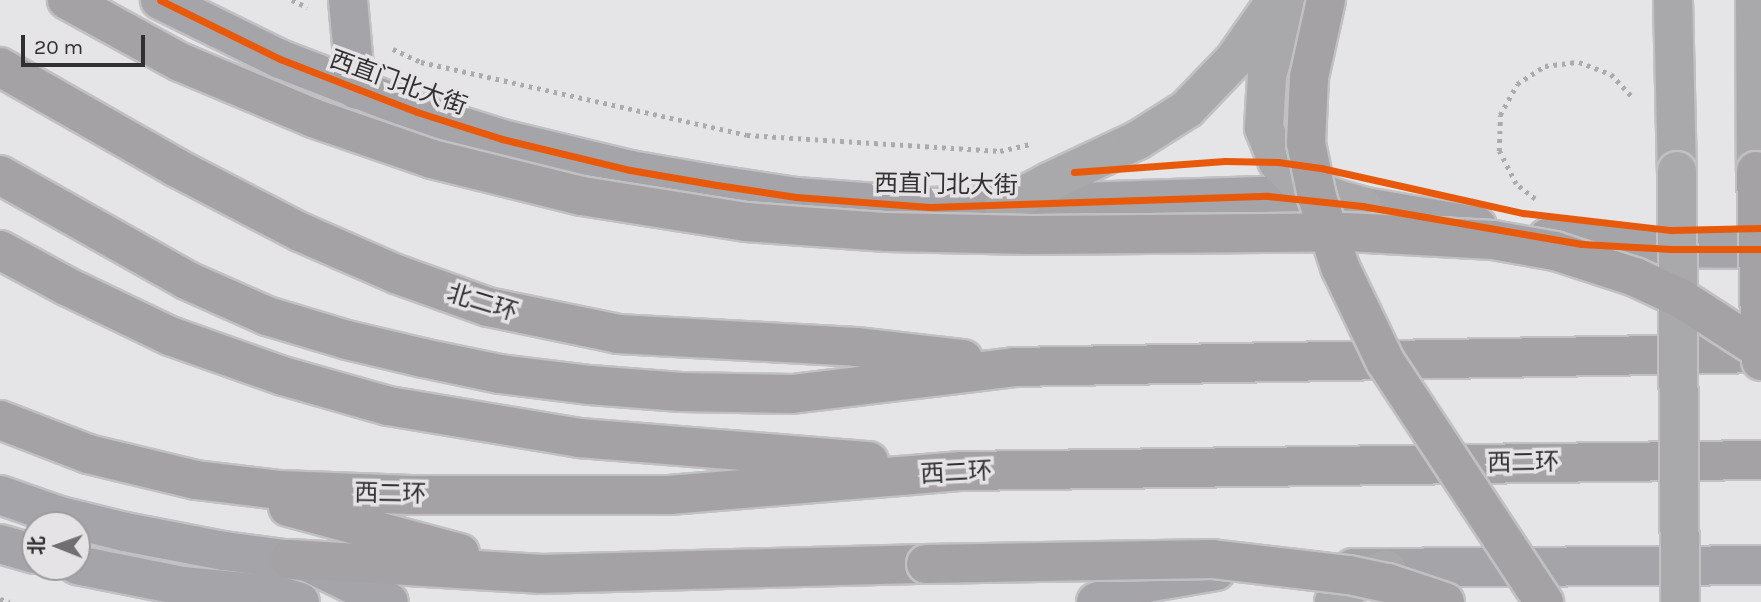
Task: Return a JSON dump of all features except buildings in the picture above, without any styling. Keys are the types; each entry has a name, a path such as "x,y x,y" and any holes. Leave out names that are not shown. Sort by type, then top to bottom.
{"highway":[{"path":"67,0 180,62 301,114 432,159 582,196 746,222 887,232 1031,235 1348,232 1493,240 1565,254 1635,277 1682,299 1761,352"},
{"path":"1326,0 1309,77 1306,143 1317,197 1340,267 1385,361 1544,602"},
{"name":"北二环","path":"0,67 300,232 406,278 488,307 618,334 856,347 992,362 1014,367"},
{"path":"1756,171 1761,361"},
{"path":"0,175 186,280 251,310 347,340 500,374 620,388 775,394 842,389 1014,367 1761,352"},
{"path":"0,250 170,336 283,376 388,406 580,438 827,457 962,471"},
{"path":"0,420 67,447 539,574"},
{"name":"西二环","path":"154,471 217,483 280,490 475,496 669,495 962,471 1761,460"},
{"path":"290,559 539,574 1212,559 1349,575 1388,583 1445,602"}],"main road":[{"path":"1004,206 1126,147 1187,109 1234,60 1276,0"},
{"path":"1298,0 1274,51 1267,76 1264,128 1278,162 1297,181 1334,198 1362,206"},
{"path":"1673,0 1680,602"},
{"path":"1755,0 1756,171"},
{"path":"1335,602 1360,578 1395,568"}],"street":[{"name":"西直门北大街","path":"160,0 243,42 356,90 502,139 696,182 856,203 1004,206 1239,196 1362,206 1582,244 1671,249 1761,249"},
{"path":"350,14 356,90"},
{"path":"0,495 60,516 125,532 224,551 290,559 317,566 388,602"},
{"path":"1096,602 1146,583 1205,573 1395,568 1761,565"},
{"path":"91,568 153,581 262,593 300,602"}],"path":[{"path":"292,0 350,14 421,62 747,135 1000,151 1040,142"},
{"path":"1536,199 1516,184 1499,151 1500,115 1517,84 1545,66 1579,62 1611,74 1634,100"},
{"path":"0,599 10,602"}],"cycle path":[{"path":"160,0 280,59 417,112 502,139 630,170 717,185 796,197 930,207 1268,196 1362,206 1582,244 1671,249 1761,249"},
{"path":"1074,172 1225,161 1278,162 1321,168 1523,213 1671,230 1761,228"}]}
